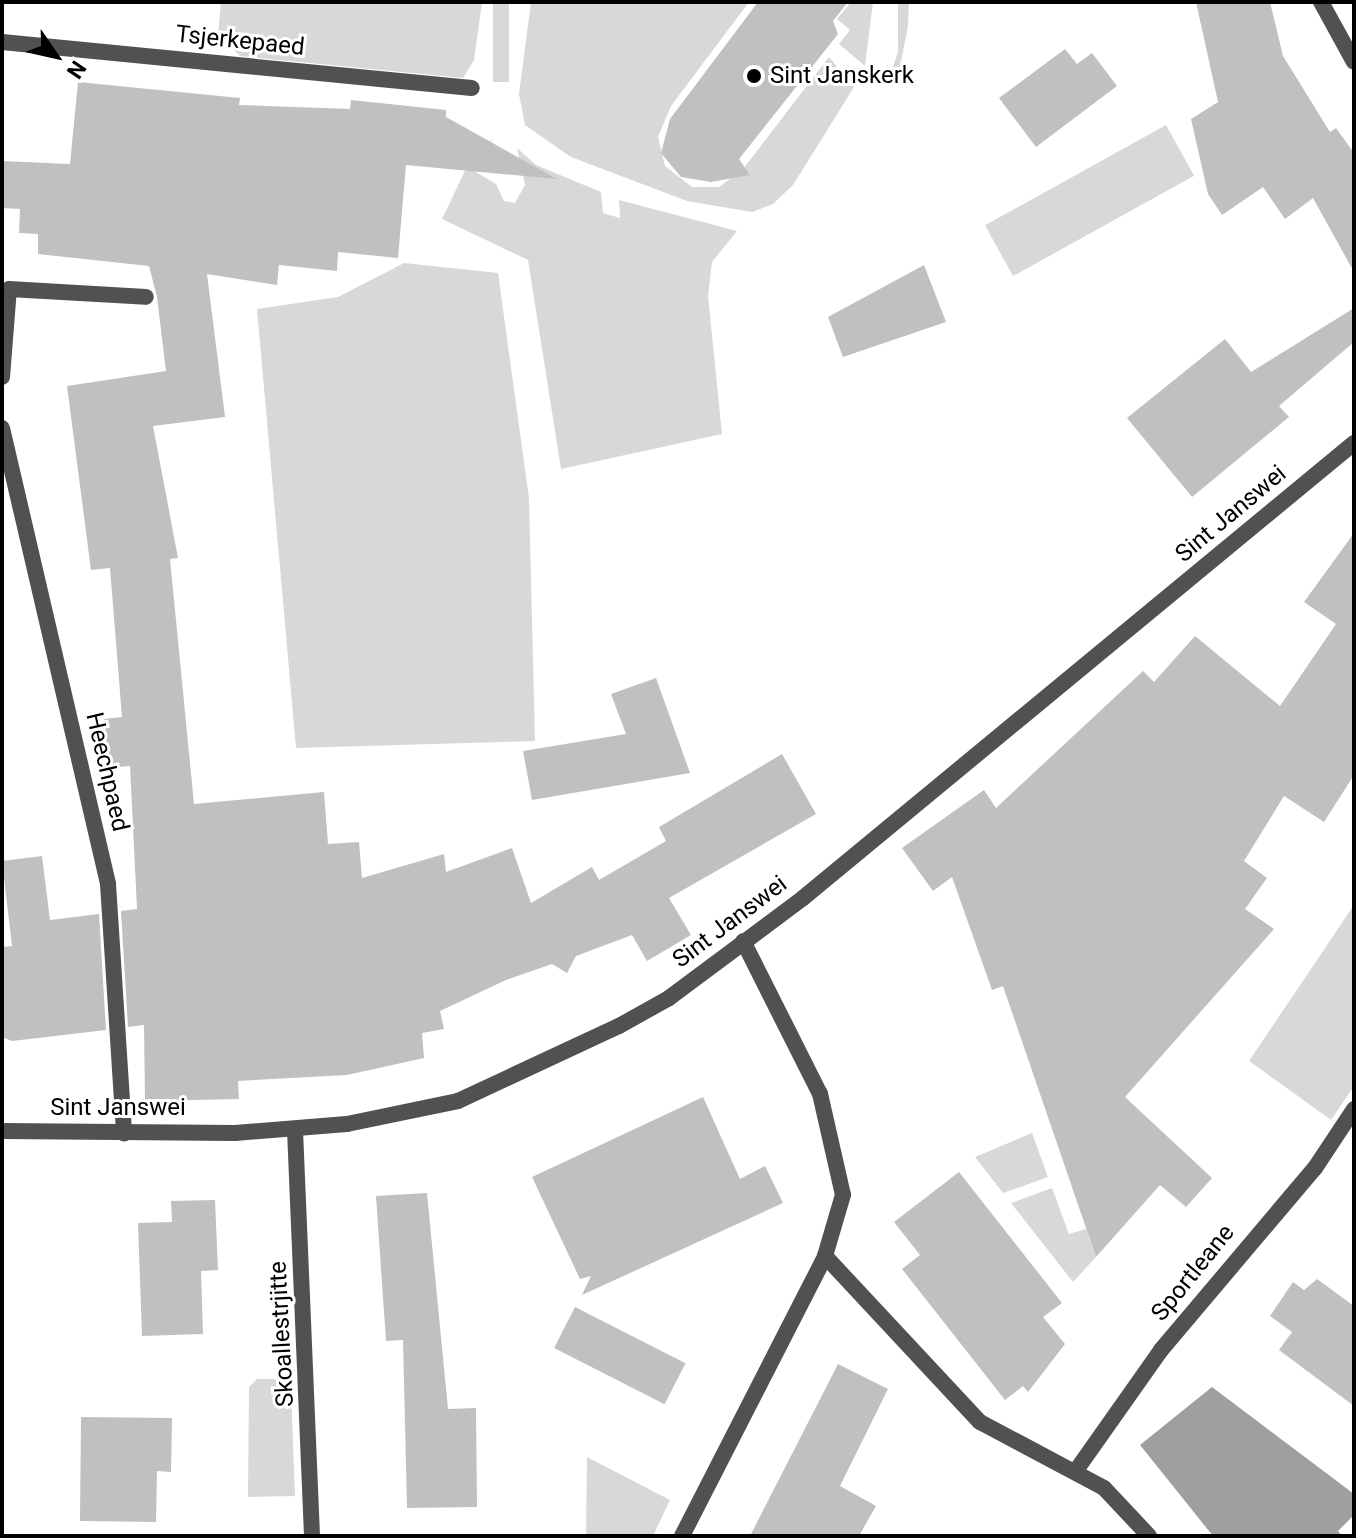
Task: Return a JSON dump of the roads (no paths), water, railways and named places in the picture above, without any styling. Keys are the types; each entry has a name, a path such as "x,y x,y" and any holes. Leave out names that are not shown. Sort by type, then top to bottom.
{"street":[{"path":"1321,2 1354,62"},
{"name":"Tsjerkepaed","path":"2,42 472,88"},
{"path":"2,377 9,289 146,297"},
{"name":"Heechpaed","path":"2,428 108,884 124,1133"},
{"name":"Sint Janswei","path":"2,1131 124,1133 295,1130 458,1101 669,998 1354,443"},
{"path":"682,1536 825,1256 843,1195 833,1131 743,941"},
{"name":"Sportleane","path":"1075,1472 1161,1350 1315,1168 1354,1109"},
{"name":"Skoallestrjitte","path":"295,1130 312,1536"},
{"path":"825,1256 980,1422 1104,1488 1149,1536"}],"place":[{"name":"Sint Janskerk","path":"754,76"}]}
